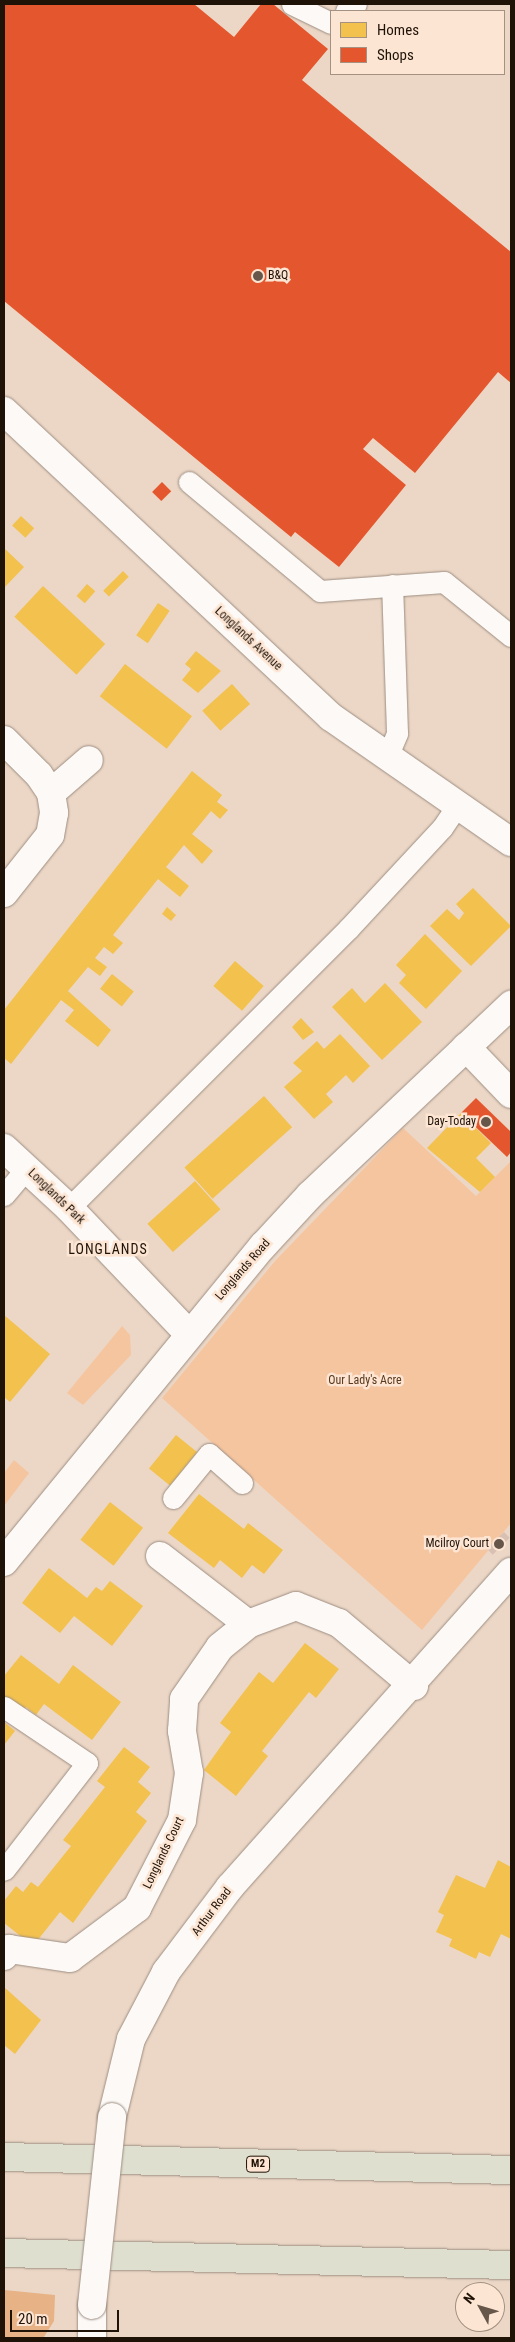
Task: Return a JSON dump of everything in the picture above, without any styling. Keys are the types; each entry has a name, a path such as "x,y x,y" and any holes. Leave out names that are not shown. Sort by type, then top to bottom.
{"highway":[{"name":"M2","path":"4,2157 511,2170"},
{"path":"4,2253 511,2264"}],"street":[{"name":"Longlands Avenue","path":"4,411 332,717 387,757 458,803 511,842"},
{"path":"4,740 51,793 50,835 4,893"},
{"path":"51,793 89,760"},
{"name":"Longlands Road","path":"4,1562 189,1334 310,1195 511,1005"},
{"path":"466,1047 511,1094"},
{"name":"Longlands Park","path":"4,1148 69,1208 189,1334"},
{"path":"160,1556 248,1624"},
{"name":"Arthur Road","path":"92,2338 92,2305 112,2117 132,2039 166,1972 230,1887 414,1686 510,1577"},
{"name":"Longlands Court","path":"4,1956 9,1949 70,1958 137,1908 182,1820 189,1773 182,1731 184,1699 220,1648 248,1624 296,1606 339,1623 414,1686"}],"lane":[{"path":"292,4 330,23"},
{"path":"188,482 320,591 444,582 511,636"},
{"path":"387,757 397,733 392,585"},
{"path":"69,1208 343,934 442,828 458,803"},
{"path":"4,1195 27,1168"},
{"path":"173,1498 209,1454 242,1483"},
{"path":"4,1707 87,1764 4,1870"}],"green space":[{"name":"Our Lady's Acre","path":"403,1128 476,1196 511,1161 511,1523 422,1630 162,1398 275,1261"},
{"path":"122,1326 130,1335 131,1355 83,1405 67,1393"},
{"path":"14,1460 29,1473 4,1506 4,1473"}],"shaded area":[{"path":"4,2290 55,2295 54,2321 44,2337 4,2338"}],"building: Homes":[{"path":"21,516 34,528 25,538 12,526"},
{"path":"4,548 24,567 4,588"},
{"path":"123,571 129,577 109,596 103,591"},
{"path":"87,584 95,591 85,603 77,596"},
{"path":"43,586 105,644 77,675 14,617"},
{"path":"158,603 170,611 148,643 136,635"},
{"path":"196,651 221,671 198,693 182,680 191,669 185,664"},
{"path":"125,664 192,716 167,749 100,696"},
{"path":"232,684 250,704 220,731 202,711"},
{"path":"192,771 222,795 217,802 228,810 220,819 211,811 192,834 213,851 202,864 184,845 166,867 189,886 180,897 158,879 113,935 123,943 113,954 104,947 95,958 107,967 100,976 88,967 68,991 111,1030 98,1047 65,1021 74,1010 61,1000 11,1064 4,1058 4,1010"},
{"path":"473,888 511,926 471,966 430,926 447,909 459,920 464,913 456,904"},
{"path":"167,907 176,915 171,921 162,914"},
{"path":"425,934 462,971 426,1009 399,983 406,975 396,965"},
{"path":"235,961 264,986 242,1011 213,986"},
{"path":"112,974 134,992 122,1006 100,989"},
{"path":"385,983 422,1022 382,1060 332,1007 352,988 365,1003"},
{"path":"301,1018 314,1032 303,1040 292,1027"},
{"path":"340,1034 370,1066 353,1083 346,1075 326,1094 333,1102 314,1119 284,1087 302,1071 293,1063 317,1041 324,1049"},
{"path":"264,1096 292,1127 213,1199 184,1168"},
{"path":"461,1113 491,1143 476,1158 495,1177 480,1192 427,1148"},
{"path":"195,1181 220,1209 173,1252 147,1224"},
{"path":"4,1315 50,1354 10,1402 4,1397"},
{"path":"176,1435 197,1452 170,1485 149,1468"},
{"path":"199,1494 244,1529 248,1523 283,1550 264,1574 252,1565 242,1578 220,1560 214,1568 168,1533"},
{"path":"110,1502 143,1528 114,1566 80,1540"},
{"path":"49,1568 87,1598 96,1587 102,1591 110,1581 143,1606 112,1646 74,1616 60,1633 22,1603"},
{"path":"305,1643 339,1669 316,1698 309,1692 262,1751 268,1756 236,1796 204,1770 231,1732 220,1723 259,1672 273,1683"},
{"path":"21,1655 59,1684 73,1665 121,1702 92,1740 44,1704 36,1715 26,1707 19,1715 4,1703 4,1676"},
{"path":"4,1722 15,1731 4,1745"},
{"path":"124,1747 150,1767 138,1782 151,1793 136,1812 147,1821 73,1923 60,1912 33,1946 4,1923 4,1901 16,1886 23,1892 31,1882 38,1887 71,1846 63,1840 105,1787 97,1781"},
{"path":"498,1860 511,1867 511,1939 501,1934 490,1957 479,1952 476,1959 449,1946 452,1939 436,1932 444,1915 438,1912 456,1875 485,1888"},
{"path":"4,1987 41,2020 15,2054 4,2045"}],"building: Shops":[{"name":"B&Q","path":"4,4 194,4 234,37 261,4 273,4 328,49 302,80 511,252 511,383 498,372 415,473 373,438 363,449 406,485 339,567 295,532 291,537 4,301"},
{"path":"162,482 171,491 161,501 152,492"},
{"name":"Day-Today","path":"476,1098 511,1132 511,1152 507,1157 461,1113"}],"building: Other":[{"path":"504,1532 510,1538 493,1555 487,1549"}],"place":[{"name":"B&Q","path":"258,276"},
{"name":"Day-Today","path":"486,1122"},
{"name":"Mcilroy Court","path":"499,1544"}],"district":[{"name":"LONGLANDS","path":"108,1249"}]}
